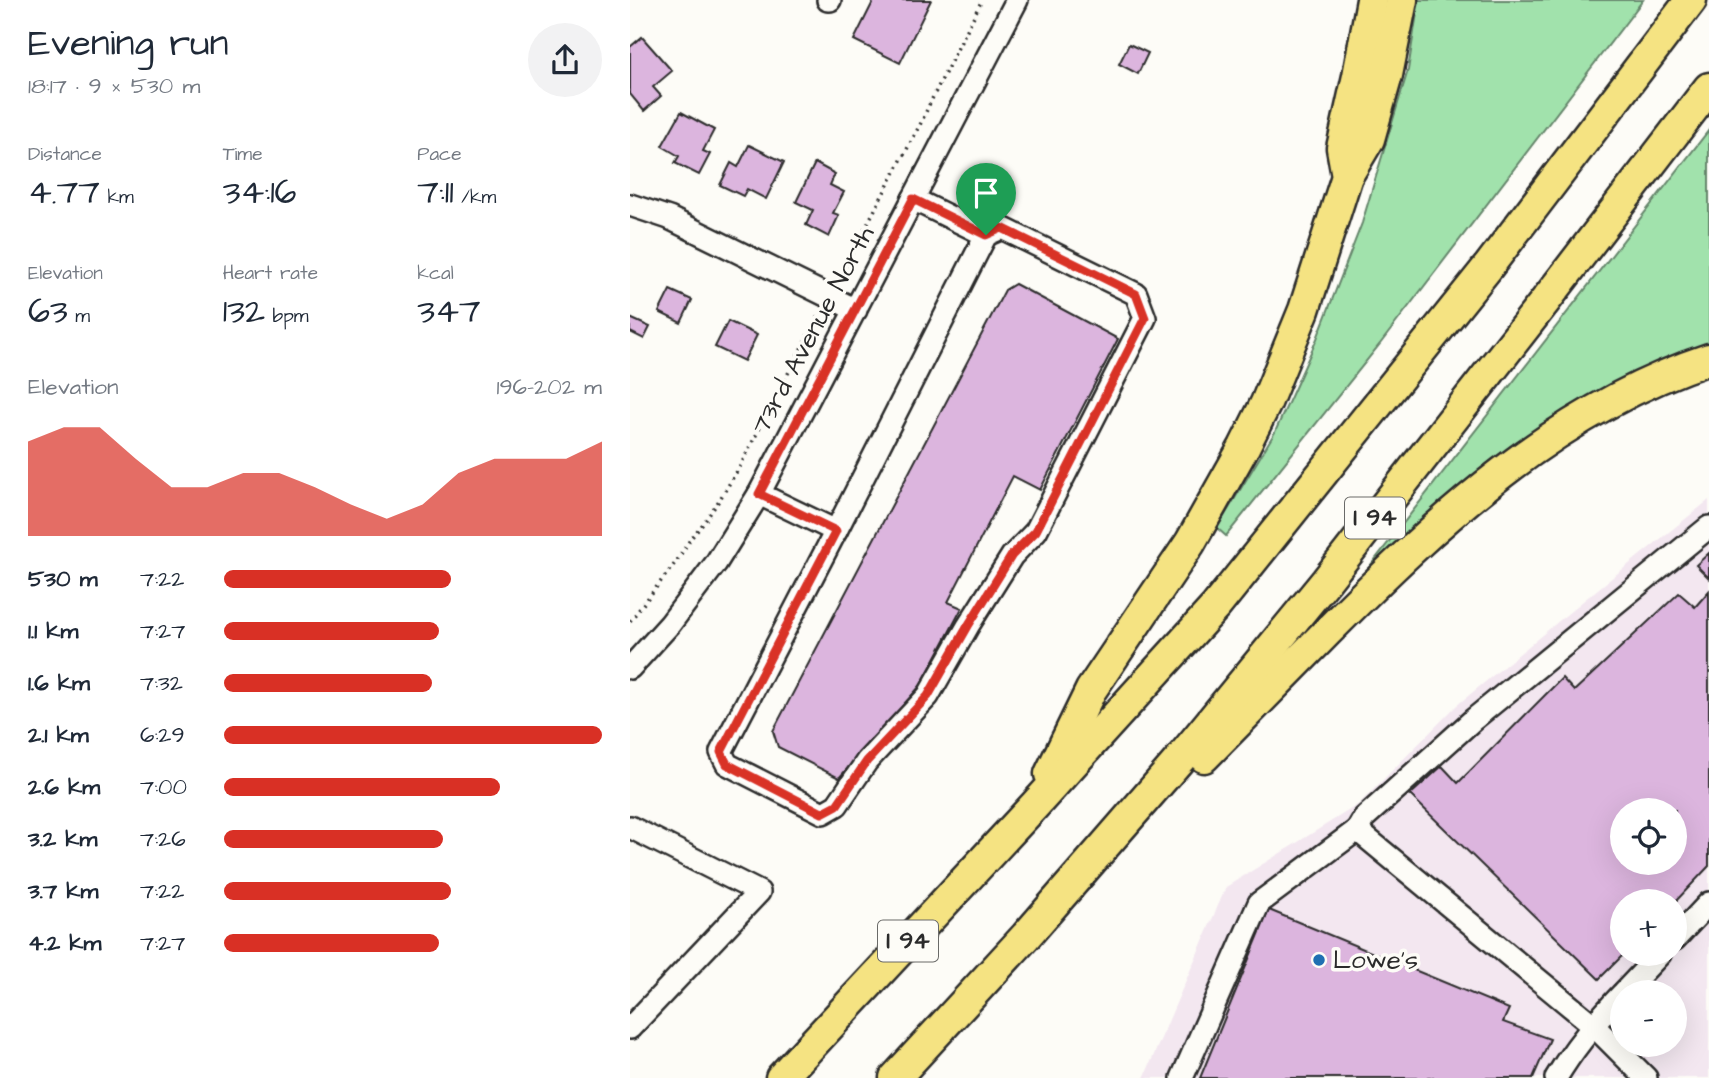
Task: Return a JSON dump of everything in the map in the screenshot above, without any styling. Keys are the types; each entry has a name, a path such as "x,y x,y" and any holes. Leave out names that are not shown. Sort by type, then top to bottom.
{"highway":[{"path":"1347,176 1342,148 1372,0"},
{"path":"1035,805 1091,690 1190,543 1266,403 1304,310 1347,176 1370,139 1387,75 1402,0"},
{"name":"I 94","path":"781,1078 1216,606 1488,267 1690,0"},
{"name":"I 94","path":"895,1078 1026,936 1180,759 1326,581 1709,88"},
{"path":"1026,936 1372,587 1465,502 1515,462 1590,413 1662,376 1709,359"}],"street":[{"name":"73rd Avenue North","path":"630,668 670,624 716,563 759,494 1017,0"},
{"path":"913,199 986,235"},
{"path":"630,205 669,218 856,310"},
{"path":"1002,228 1136,294 1145,318 1036,531 1012,555 928,696 867,761 837,805 822,813 727,764 721,752 986,235 1002,228"},
{"path":"759,494 836,531"},
{"path":"1182,1078 1259,903 1357,830 1364,818 1474,719 1709,527"},
{"path":"630,827 759,892 630,1028"},
{"path":"1357,830 1592,1024 1646,1078"},
{"path":"1687,926 1709,903"},
{"path":"1635,980 1649,966"},
{"path":"1556,1078 1592,1024 1610,1006"}],"path":[{"path":"838,278 916,133 982,0"},
{"path":"630,621 720,499 821,310"}],"shaded area":[{"path":"1709,500 1709,1078 1144,1078 1226,887 1359,804 1456,706"}],"green space":[{"path":"1419,0 1643,0 1380,344 1226,536 1217,528 1275,432 1316,341 1362,223 1408,70"},
{"path":"1709,130 1709,346 1373,576 1367,570"}],"building":[{"path":"874,0 931,0 900,63 854,40"},
{"path":"642,37 672,71 653,87 661,96 644,111 630,94 630,47"},
{"path":"1129,44 1148,53 1138,74 1119,64"},
{"path":"681,112 714,130 703,151 710,154 699,175 675,163 679,156 662,146"},
{"path":"749,145 784,162 766,199 747,189 743,196 720,185 731,163 738,167"},
{"path":"815,163 835,174 830,185 844,192 833,213 839,215 829,237 806,225 813,210 796,202"},
{"path":"1015,284 1118,339 1040,490 1013,476 948,602 962,608 921,685 839,778 778,747 773,731 1005,290"},
{"path":"670,290 692,300 681,323 659,312"},
{"path":"630,318 650,327 644,339 630,332"},
{"path":"728,321 757,335 744,361 715,347"},
{"path":"1709,553 1709,578 1696,565"},
{"path":"1709,591 1709,866 1687,889 1610,889 1612,966 1599,979 1410,795 1442,766 1458,783 1562,678 1574,691 1679,593 1695,607"},
{"name":"Lowe's","path":"1269,910 1509,1009 1503,1022 1550,1039 1533,1078 1200,1078"}],"place":[{"name":"Lowe's","path":"1319,960"}],"route":[{"path":"913,199 986,235 1002,228 1136,294 1145,318 1036,531 1012,555 928,696 867,761 837,805 822,813 727,764 721,752 836,531 759,494 913,199"}]}
